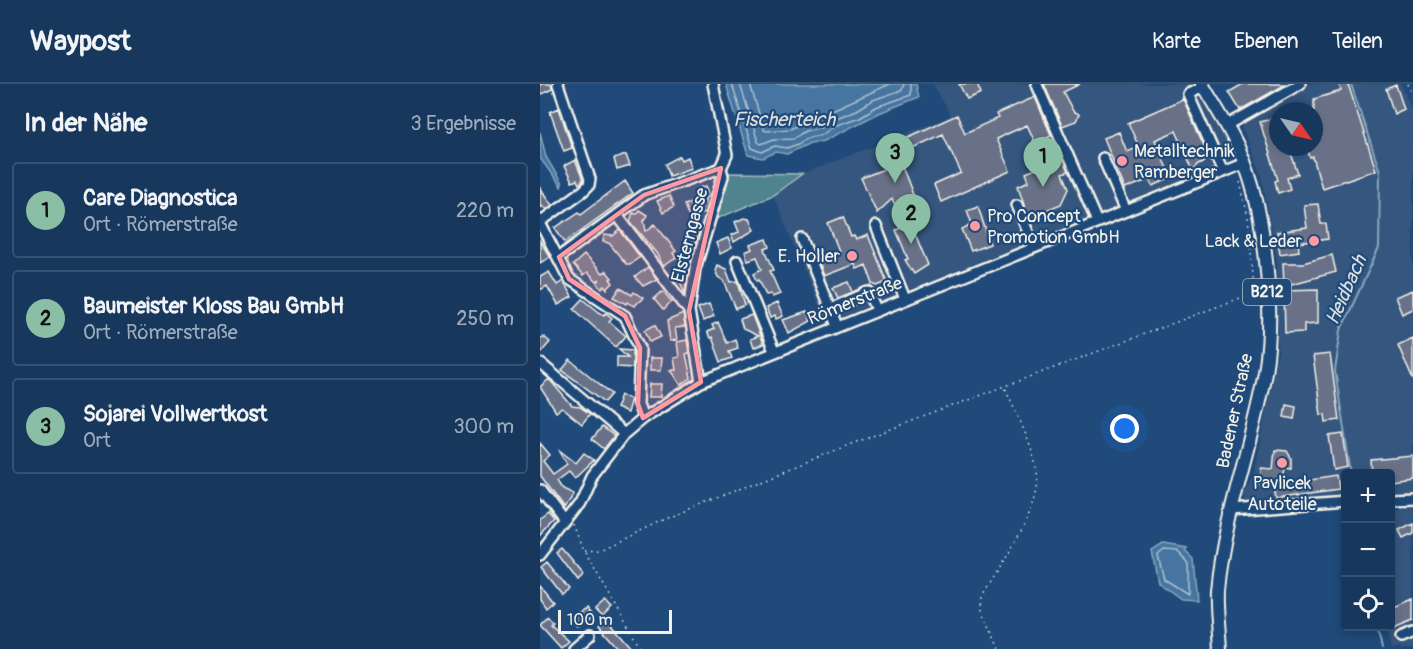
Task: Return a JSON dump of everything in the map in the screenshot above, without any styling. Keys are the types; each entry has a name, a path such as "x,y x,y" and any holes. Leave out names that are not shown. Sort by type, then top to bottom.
{"main road":[{"name":"Badener Straße","path":"1203,86 1226,126 1261,226 1268,314 1265,370 1221,556 1217,593 1220,649"}],"street":[{"path":"558,84 590,180 589,185 583,191 540,222 569,279 625,316 640,348 638,404 643,418"},
{"name":"Elsterngasse","path":"702,382 689,310 695,269 723,176 721,168 727,156 713,84"},
{"path":"1226,126 1300,84"},
{"path":"1037,85 1097,222"},
{"path":"1203,86 1188,94 1222,172"},
{"path":"1103,158 1126,211"},
{"name":"Römerstraße","path":"540,555 568,519 592,476 624,434 643,418 702,382 774,351 1241,165"},
{"path":"559,257 644,195 721,168"},
{"path":"1017,205 1034,248"},
{"path":"617,215 689,310"},
{"path":"876,226 905,299"},
{"path":"802,238 837,326"},
{"path":"737,261 774,351"},
{"path":"830,309 869,292 876,310"},
{"path":"540,363 624,434"},
{"path":"540,490 568,519"},
{"path":"1395,499 1413,498"},
{"path":"1232,510 1341,501"},
{"path":"1401,637 1413,632"},
{"path":"581,647 590,635"}],"path":[{"path":"1408,84 1413,95"},
{"path":"584,551 599,550 667,518 1004,385 1253,292 1248,217 1241,165"},
{"path":"999,649 981,608 982,597 1021,528 1035,497 1038,475 1004,385"},
{"path":"568,519 641,649"}],"highlighted area":[{"path":"721,168 689,311 701,382 643,418 638,404 640,348 625,316 569,279 559,257 644,195"}],"shaded area":[{"path":"933,84 1196,84 1234,151 1227,163 826,323 773,195 802,174 951,116"},
{"path":"1305,84 1401,84 1413,112 1413,491 1395,493 1395,469 1341,469 1341,496 1247,504 1243,495 1253,475 1278,351 1277,261 1262,176 1242,128 1246,120 1269,106 1269,156 1323,156 1323,102 1276,102"},
{"path":"1413,506 1413,649 1391,649 1387,631 1395,631 1395,508"}],"green space":[{"path":"729,173 802,174 773,195 714,220"}],"water":[{"name":"Fischerteich","path":"726,84 916,84 919,97 879,113 824,141 810,143 787,154 776,152 763,158 748,155"},
{"path":"540,132 546,157 562,184 561,187 540,158"},
{"path":"1163,545 1187,549 1185,551 1193,559 1197,600 1181,599 1158,582 1152,552"}],"building":[{"path":"540,84 551,84 552,89 540,95"},
{"path":"959,84 977,84 981,93 967,99"},
{"path":"1044,84 1080,84 1063,92 1073,111 1079,114 1076,121 1062,126"},
{"path":"1243,84 1286,84 1240,110 1229,92"},
{"path":"1339,84 1348,84 1376,170 1322,188 1313,157 1309,156 1323,156 1323,102 1314,102 1314,99 1341,91"},
{"path":"1396,85 1404,109 1394,114 1386,89"},
{"path":"1035,97 1051,135 1035,142 1027,125 996,139 1010,171 941,202 934,185 961,173 943,134 908,150 904,139 957,115 965,133 998,118 996,114"},
{"path":"1183,99 1210,159 1193,170 1176,131 1155,140 1171,178 1153,186 1150,179 1125,189 1104,138 1119,132 1127,152 1139,147 1128,123"},
{"path":"559,108 572,148 564,151 550,112"},
{"path":"1269,120 1269,151 1260,122"},
{"path":"626,155 630,166 617,170 614,159"},
{"path":"898,155 915,200 894,204 892,199 877,213 861,178 884,169 881,161"},
{"path":"680,156 682,160 688,157 692,168 669,176 665,164"},
{"path":"1271,156 1292,156 1298,174 1287,178 1290,189 1278,193 1275,181 1278,180"},
{"path":"1062,158 1068,172 1062,174 1068,189 1061,204 1034,215 1033,212 1027,213 1018,186 1029,181 1026,173"},
{"path":"575,160 583,180 579,184 577,180 572,182 564,166"},
{"path":"625,181 633,193 565,242 555,228 579,212 581,214"},
{"path":"706,186 710,195 705,200 707,205 705,212 689,217 684,205 700,198 697,189"},
{"path":"540,188 552,205 546,210 542,205 540,207"},
{"path":"669,196 674,207 663,213 657,201"},
{"path":"1318,204 1321,224 1326,224 1328,239 1298,243 1299,251 1280,254 1277,232 1307,228 1304,205"},
{"name":"Pro Concept Promotion GmbH","path":"978,206 990,244 971,251 962,229 972,224 967,210"},
{"path":"639,210 647,215 644,220 646,231 655,224 676,251 673,253 676,258 664,266 657,253 630,221 633,213 636,214"},
{"name":"E. Holler","path":"843,217 851,237 854,236 856,240 868,235 887,282 877,286 873,284 866,265 857,269 855,264 824,276 818,260 839,251 828,223"},
{"path":"744,218 749,219 754,230 734,242 731,235 739,232 735,222"},
{"path":"911,224 928,265 914,274 905,260 908,259 896,230"},
{"path":"690,227 700,230 695,244 686,241"},
{"path":"620,230 640,257 630,264 626,264 609,243 603,242 604,235 613,236"},
{"path":"728,238 732,248 720,254 716,243"},
{"path":"767,239 770,247 765,249 774,270 770,271 780,294 772,297 771,294 766,295 754,273 762,269 757,257 748,260 745,252 752,249 750,245"},
{"path":"540,241 550,257 540,263"},
{"path":"584,255 602,274 606,271 612,278 610,279 613,283 607,289 605,286 602,289 597,283 600,280 596,282 587,273 583,276 573,265"},
{"path":"1332,255 1336,272 1284,286 1283,263 1303,263"},
{"path":"717,265 726,269 731,282 738,281 745,305 736,309 724,281 718,277 715,270"},
{"path":"648,267 657,279 643,286 635,277"},
{"path":"678,269 688,271 685,293 680,282 675,281"},
{"path":"549,272 557,285 563,281 572,297 558,305 547,286 540,290 540,277"},
{"path":"849,282 853,292 838,298 833,288"},
{"path":"620,288 632,295 634,292 643,298 634,306 628,302 627,304 614,297"},
{"path":"1318,289 1318,323 1304,324 1304,332 1285,333 1284,290"},
{"path":"1413,290 1413,309 1402,314 1395,297"},
{"path":"663,291 672,302 663,310 654,299"},
{"path":"583,299 599,312 604,315 606,313 612,318 609,321 626,336 616,347 574,309"},
{"path":"777,303 783,316 776,319 775,316 770,318 766,308"},
{"path":"709,304 714,316 703,321 698,308"},
{"path":"807,312 811,321 789,333 783,320"},
{"path":"683,314 685,327 675,328 677,340 670,341 667,321"},
{"path":"752,315 763,344 753,348 750,339 758,336 743,329 740,319"},
{"path":"718,322 727,343 735,339 738,348 729,351 732,358 721,362 712,337 710,338 707,332 714,329 712,325"},
{"path":"655,325 661,337 650,342 645,330"},
{"path":"543,336 550,342 540,354 540,339"},
{"path":"1413,338 1413,380 1398,345"},
{"path":"687,340 689,353 686,354 691,378 681,385 671,370 676,370 674,358 679,357 677,342"},
{"path":"619,349 633,350 633,368 617,367 617,357 628,357"},
{"path":"1330,354 1339,420 1326,422 1325,414 1321,415 1313,356"},
{"path":"650,358 662,358 661,370 650,370"},
{"path":"570,360 612,394 605,402 562,370"},
{"path":"549,379 572,406 580,407 590,414 582,424 562,408 556,412 540,387"},
{"path":"650,384 662,384 661,397 649,397"},
{"path":"621,395 631,399 627,413 616,408"},
{"path":"1286,404 1296,406 1294,419 1284,417"},
{"path":"602,427 614,436 604,449 592,439"},
{"path":"1343,434 1348,467 1334,470 1329,436"},
{"path":"540,443 550,455 543,461 553,474 567,464 559,450 576,463 584,453 594,460 575,478 569,471 557,480 562,488 573,493 564,509 540,476"},
{"path":"1275,450 1287,451 1291,458 1291,468 1285,467 1283,484 1336,476 1338,489 1276,498 1273,481 1260,484 1261,468 1273,469"},
{"path":"1413,456 1413,478 1395,480 1395,469 1372,469 1371,460"},
{"path":"548,514 554,521 540,536 540,520"},
{"path":"1413,523 1413,533 1403,538 1399,530"},
{"path":"562,549 584,575 578,581 557,553"},
{"path":"547,562 569,589 562,594 541,567"},
{"path":"540,586 553,602 546,608 540,599"},
{"path":"1413,599 1413,620 1395,628 1395,607"},
{"path":"605,601 612,608 602,617 595,610"},
{"path":"586,608 593,617 577,626 570,617"},
{"path":"548,617 553,623 551,625 569,641 561,648 540,625"},
{"path":"607,620 633,649 619,649 599,626"}],"waterway":[{"name":"Heidbach","path":"1350,469 1335,371 1341,330 1379,248 1380,172 1351,84"},
{"name":"Heidbach","path":"1378,631 1382,649"}],"place":[{"name":"Metalltechnik Ramberger","path":"1122,161"},
{"name":"Sojarei Vollwertkost","path":"895,183"},
{"name":"Care Diagnostica","path":"1043,187"},
{"name":"Pro Concept Promotion GmbH","path":"975,226"},
{"name":"Lack & Leder","path":"1314,241"},
{"name":"Baumeister Kloss Bau GmbH","path":"911,244"},
{"name":"E. Holler","path":"852,256"},
{"name":"Pavlicek Autoteile","path":"1282,463"}]}
